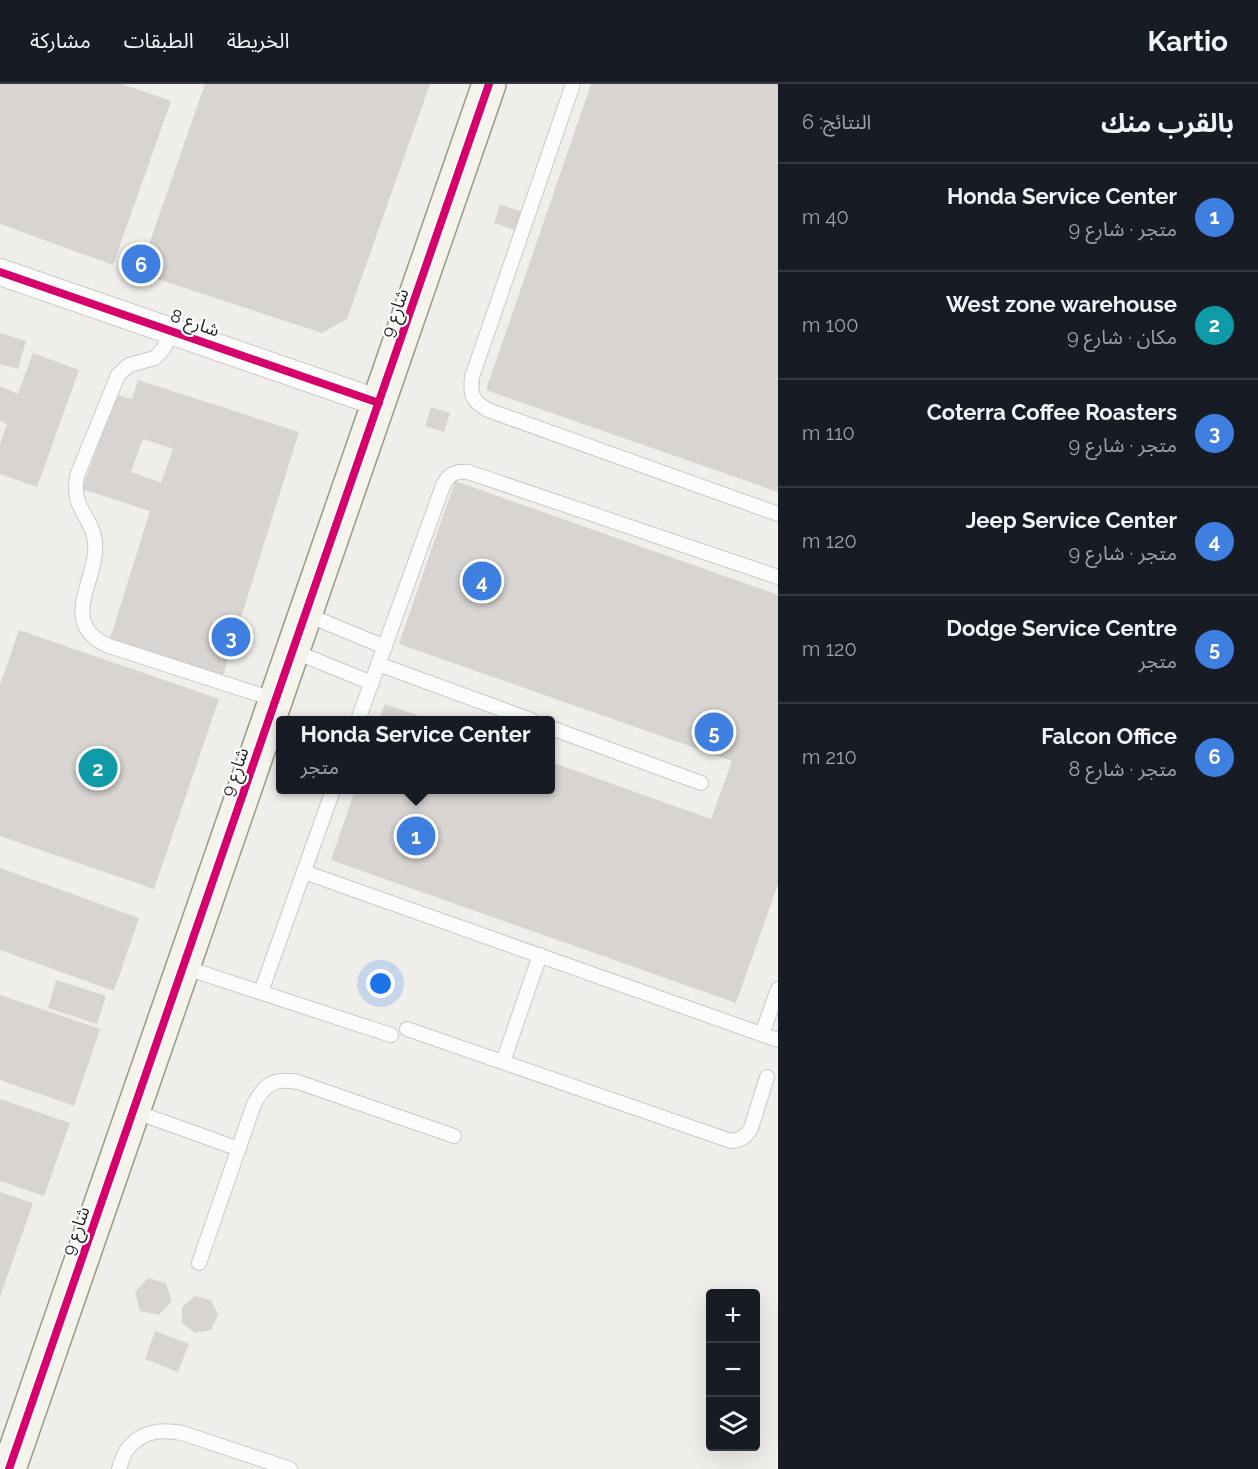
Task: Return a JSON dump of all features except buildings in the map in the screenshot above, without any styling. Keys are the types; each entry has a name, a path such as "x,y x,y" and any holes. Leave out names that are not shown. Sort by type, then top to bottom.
{"street":[{"name":"شارع 9","path":"11,1453 133,1111 489,84"},
{"name":"شارع 8","path":"0,272 379,403"}],"lane":[{"path":"573,84 472,377 470,391 477,403 488,410 778,514"},
{"path":"171,331 164,348 155,358 129,365 118,375 77,476 75,492 77,501 93,533 95,543 93,563 83,600 83,619 92,636 109,646 276,700"},
{"path":"359,716 444,483 454,472 468,472 778,577"},
{"path":"305,614 385,647"},
{"path":"293,651 372,682"},
{"path":"378,664 520,716"},
{"path":"555,729 701,783"},
{"path":"261,992 331,794"},
{"path":"304,872 778,1040"},
{"path":"502,1062 540,955"},
{"path":"183,967 391,1035"},
{"path":"762,1034 778,989"},
{"path":"407,1029 731,1141 740,1140 751,1128 767,1077"},
{"path":"199,1263 254,1104 260,1091 271,1083 285,1080 298,1082 454,1136"},
{"path":"133,1111 238,1149"},
{"path":"119,1469 125,1452 136,1441 150,1433 166,1430 182,1433 290,1469"}],"cycle path":[{"path":"9,1469 489,84"},
{"path":"0,272 379,403"}],"place":[{"name":"Falcon Office","path":"141,264"},
{"name":"Jeep Service Center","path":"482,581"},
{"name":"Coterra Coffee Roasters","path":"231,637"},
{"name":"Dodge Service Centre","path":"714,732"},
{"name":"West zone warehouse","path":"98,768"},
{"name":"Honda Service Center","path":"416,836"}]}
